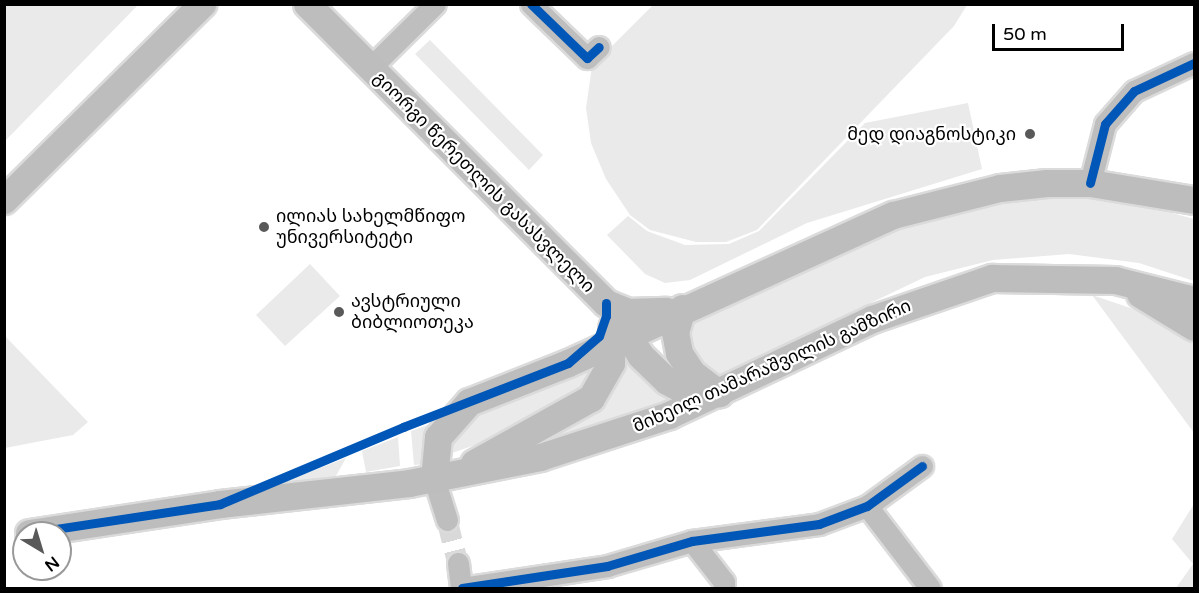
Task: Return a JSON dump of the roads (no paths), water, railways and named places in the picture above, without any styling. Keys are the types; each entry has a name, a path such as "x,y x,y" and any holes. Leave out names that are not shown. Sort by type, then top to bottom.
{"main road":[{"path":"4,200 202,4"},
{"name":"გიორგი წერეთლის გასასვლელი","path":"307,4 606,303 646,314 682,308"},
{"path":"621,338 607,373 591,398 442,477 438,437 469,402 568,363 682,308 894,215 1000,188 1090,183 1194,200"},
{"name":"მიხეილ თამარაშვილის გამზირი","path":"72,526 220,504 442,477 495,468 603,438 719,393 872,320 962,286 1002,278 1115,280 1194,300"},
{"path":"1115,280 1194,327"},
{"path":"606,303 621,338 667,381 682,389 719,393"},
{"path":"568,363 599,336 606,316 606,303"},
{"path":"682,308 675,332 679,353 692,373 719,393"}],"street":[{"path":"370,68 435,4"},
{"path":"531,4 587,58 598,46"},
{"path":"1090,183 1105,124 1134,91 1194,63"},
{"path":"458,562 462,588 607,566 692,541 819,524 867,506 922,466"},
{"path":"442,477 447,520"},
{"path":"867,506 930,588"},
{"path":"692,541 724,582 724,588"}],"tunnel":[{"path":"447,520 458,563"}],"place":[{"name":"მედ დიაგნოსტიკი","path":"1030,134"},
{"name":"ილიას სახელმწიფო უნივერსიტეტი","path":"264,227"},
{"name":"ავსტრიული ბიბლიოთეკა","path":"339,312"}]}
